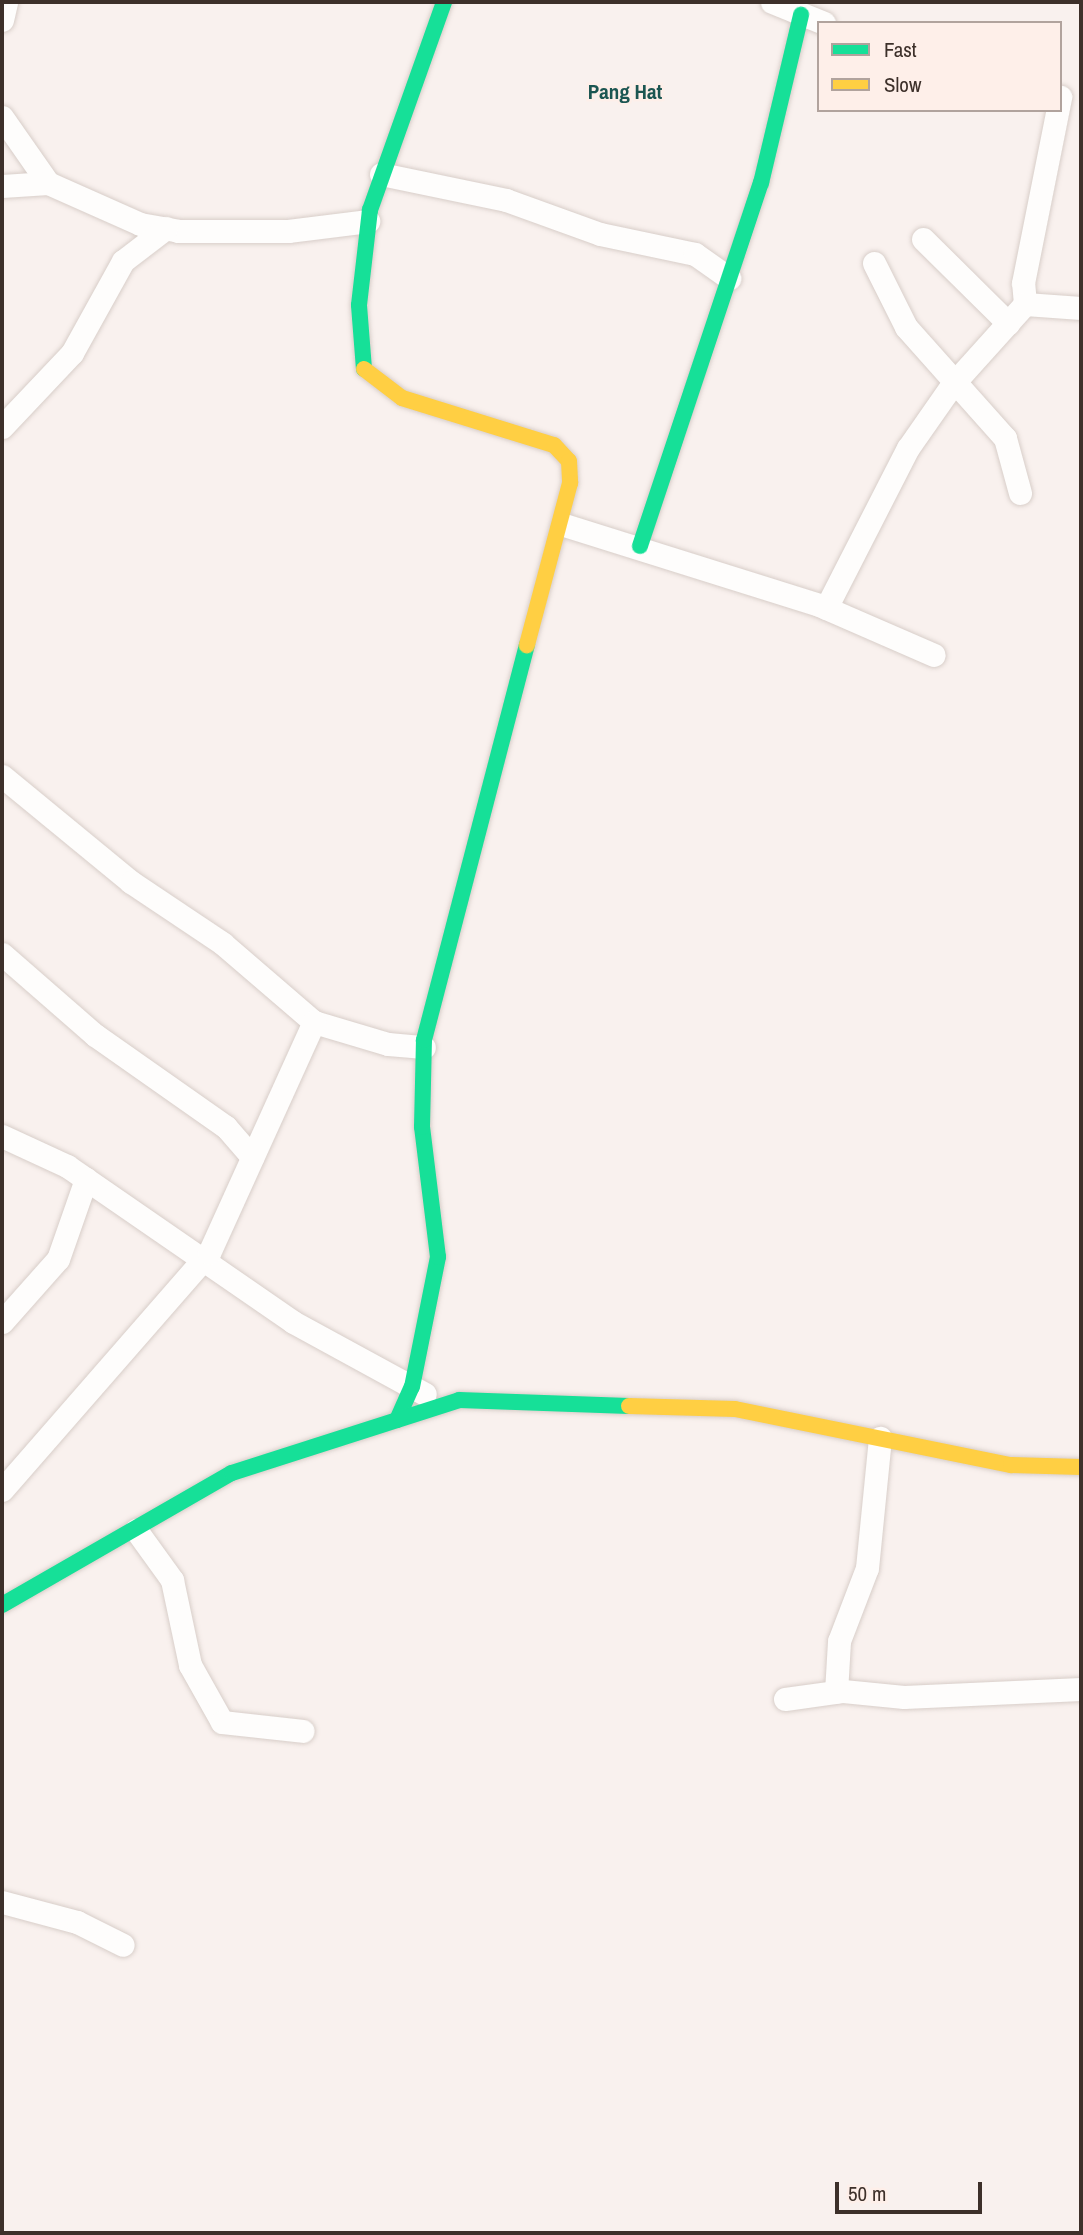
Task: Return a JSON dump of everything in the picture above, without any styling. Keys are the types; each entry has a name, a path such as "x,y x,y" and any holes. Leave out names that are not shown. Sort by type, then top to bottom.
{"street":[{"path":"2,20 6,2"},
{"path":"397,1420 412,1387 438,1257 422,1127 424,1047 564,524 569,461 554,444 402,398 364,369 359,305 369,221 381,174 444,2"},
{"path":"772,2 818,21"},
{"path":"640,546 761,183 802,15"},
{"path":"826,608 908,448 952,385 1025,304 1023,283 1057,112"},
{"path":"2,117 48,183 108,212 166,228 275,231 369,221"},
{"path":"381,174 506,200 600,234 695,254 729,278"},
{"path":"2,186 48,183"},
{"path":"2,427 72,353 123,261 166,228"},
{"path":"923,239 1009,323"},
{"path":"874,263 906,327 952,385 976,402 1005,438 1020,493"},
{"path":"1025,304 1081,308"},
{"path":"564,524 640,546 826,608 933,655"},
{"path":"2,776 131,882 222,943 314,1022 388,1044 424,1047"},
{"path":"2,954 95,1035 226,1127 252,1157"},
{"path":"2,1490 201,1261 229,1217 252,1157 314,1022"},
{"path":"2,1136 86,1179 201,1261 293,1322 443,1406"},
{"path":"2,1322 58,1259 86,1179"},
{"path":"2,1605 232,1473 459,1401 735,1409 1011,1465 1081,1467"},
{"path":"836,1692 839,1641 867,1568 880,1438"},
{"path":"136,1530 172,1580 190,1665 222,1722 303,1731"},
{"path":"786,1699 836,1692 904,1696 1081,1689"},
{"path":"2,1902 77,1922 123,1945"}],"traffic: fast":[{"path":"364,369 359,305 370,210 444,2"},
{"path":"640,546 761,183 801,15"},
{"path":"397,1420 412,1387 438,1257 422,1127 424,1040 527,645"},
{"path":"2,1605 232,1473 459,1400 629,1406"}],"traffic: slow":[{"path":"364,369 402,398 554,445 569,461 570,483 527,645"},
{"path":"629,1406 735,1409 1011,1465 1081,1467"}],"district":[{"name":"Pang Hat","path":"625,92"}]}
